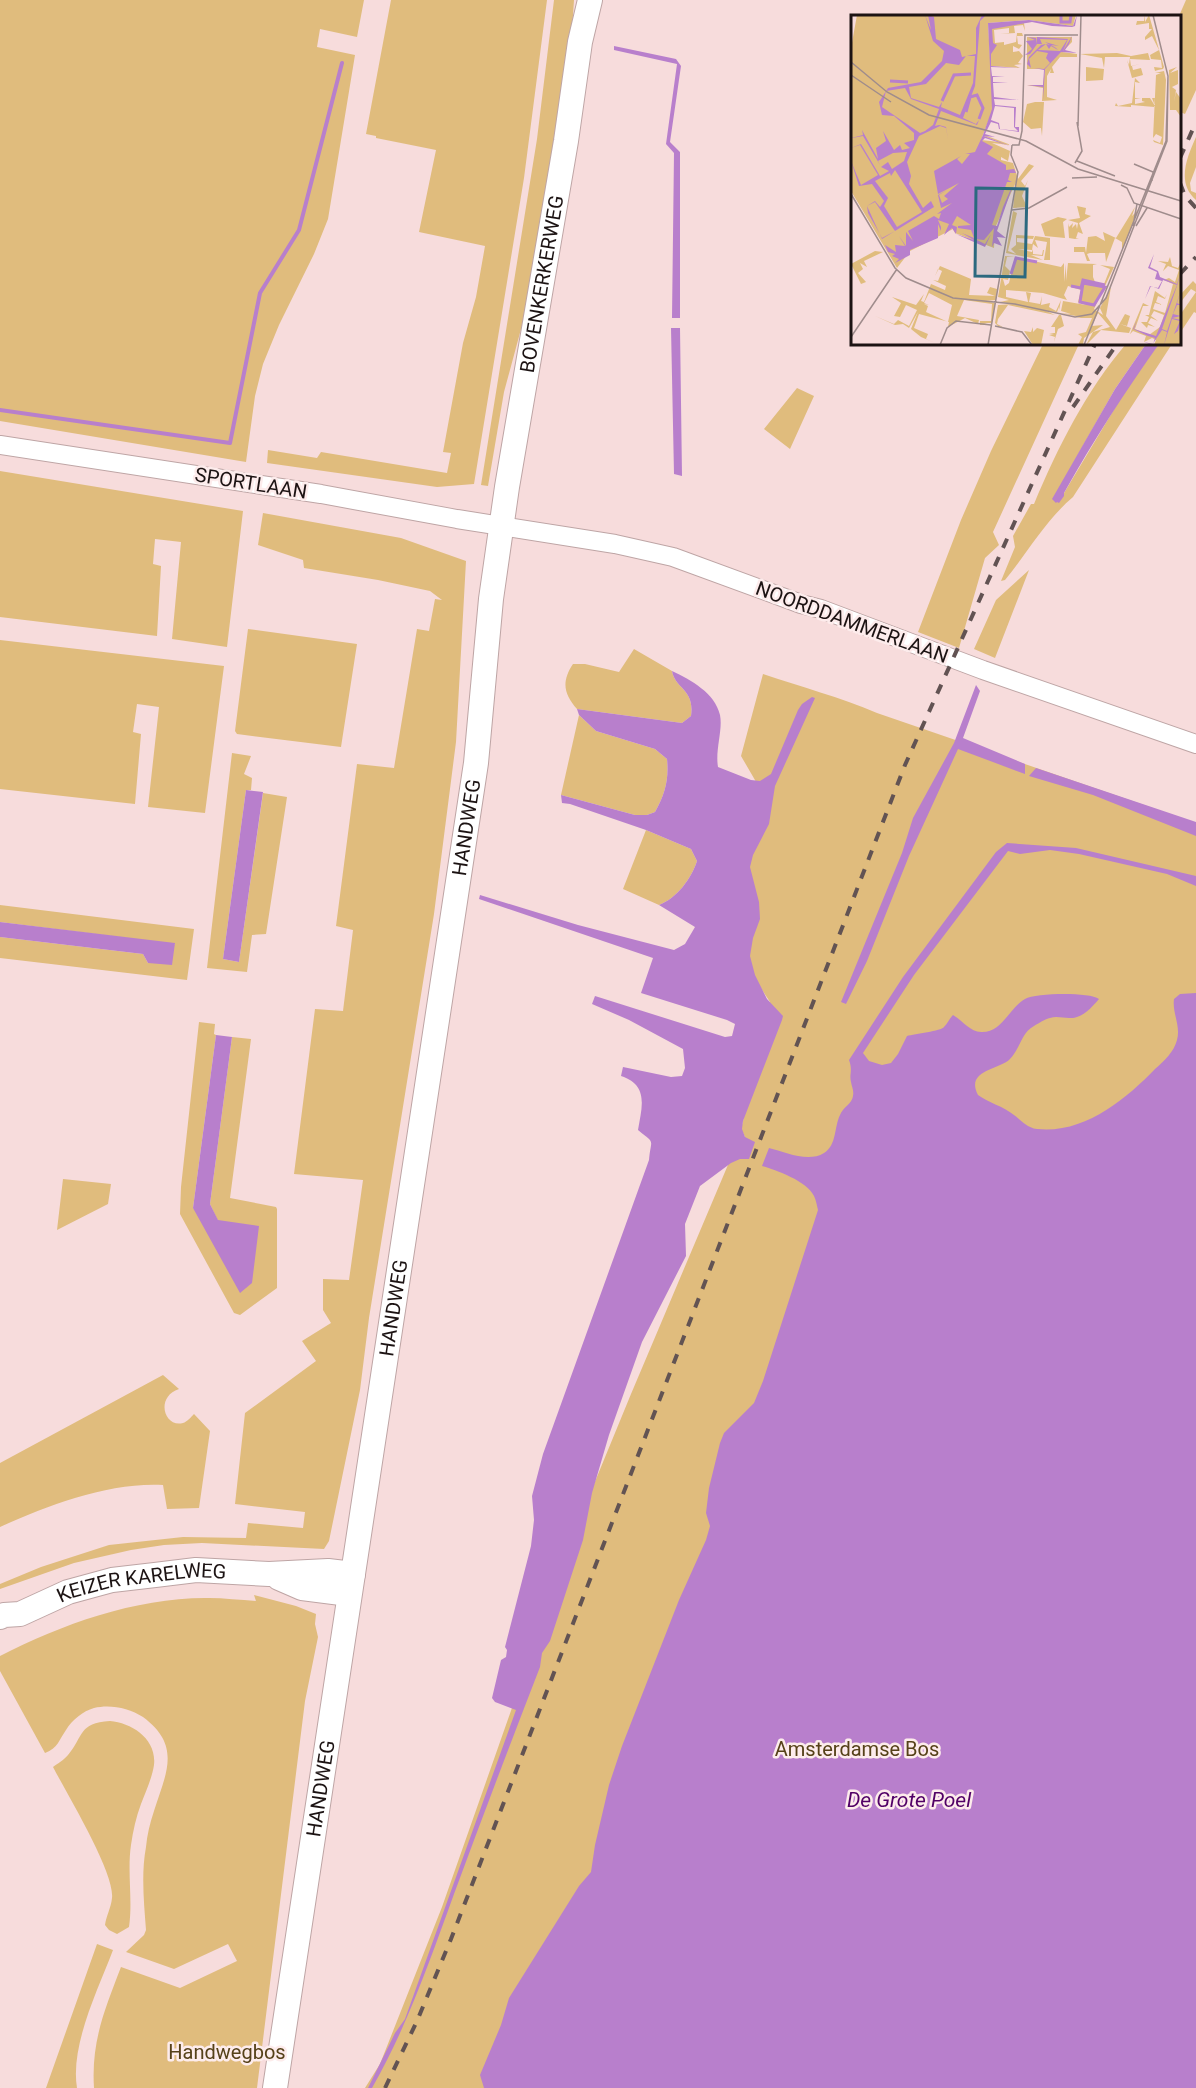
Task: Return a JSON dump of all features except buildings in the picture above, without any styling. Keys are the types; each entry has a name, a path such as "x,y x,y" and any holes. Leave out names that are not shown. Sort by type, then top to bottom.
{"main road":[{"name":"BOVENKERKERWEG","path":"580,42 581,0"},
{"name":"BOVENKERKERWEG","path":"501,526 566,141 580,42 590,0"},
{"name":"HANDWEG","path":"275,2088 476,763 491,599 501,526"},
{"name":"KEIZER KARELWEG","path":"0,1631 12,1625 10,1615 68,1592 112,1580 196,1570 269,1574 302,1588 351,1584"}],"street":[{"name":"SPORTLAAN","path":"0,445 321,494 501,526"},
{"name":"NOORDDAMMERLAAN","path":"501,526 673,557 801,604 821,609 982,670 1196,744"}],"green space":[{"path":"0,0 364,0 357,37 320,29 317,47 355,55 328,219 263,364 255,396 246,462 0,421"},
{"path":"391,0 547,0 524,178 474,484 437,487 267,463 268,450 317,458 321,452 447,473 451,453 443,452 463,343 476,297 485,246 419,232 436,150 366,134"},
{"path":"554,0 574,0 571,45 541,255 504,392 488,486 481,485 537,139"},
{"path":"1186,0 1196,0 1196,90 1185,114 1181,112 1179,15"},
{"path":"1196,137 1196,167 1190,183 1191,191 1196,193 1196,200 1186,186 1185,170"},
{"path":"1193,281 1196,284 1196,292 1191,289 1181,302 1181,294"},
{"path":"1196,292 1196,313 1194,312 1181,332 1181,314"},
{"path":"1043,345 1079,345 993,532 999,545 985,558 959,648 918,632 961,520 991,451"},
{"path":"1125,345 1145,345 1115,389 1053,499 1057,501 1128,386 1157,346 1171,345 1073,497 1045,526 1005,580 1001,581 1015,547 1013,536 1031,504 1034,504 1063,441 1086,400"},
{"path":"797,388 814,396 790,449 764,429"},
{"path":"0,471 243,511 227,647 172,639 181,542 155,539 153,564 161,566 157,636 0,617"},
{"path":"263,513 401,538 466,561 456,742 434,914 369,1318 360,1390 329,1541 324,1549 202,1543 164,1545 74,1563 0,1589 0,1584 41,1567 109,1545 183,1537 246,1538 248,1523 303,1528 305,1512 235,1504 245,1413 316,1361 302,1341 331,1323 323,1310 323,1279 349,1280 363,1180 294,1174 315,1009 343,1011 353,930 336,926 357,764 394,768 417,629 429,631 435,599 442,600 430,591 304,568 303,560 258,545"},
{"path":"1029,570 995,658 974,649 996,600"},
{"path":"248,629 357,644 341,747 237,734 235,731"},
{"path":"0,640 224,666 205,813 148,807 159,707 137,704 133,732 141,734 135,804 0,789"},
{"path":"634,649 672,671 677,682 688,695 691,716 682,723 577,709 573,703 567,693 566,682 573,664 585,664 619,672"},
{"name":"De Grote Poel","path":"763,674 1196,823 1196,2088 365,2088 380,2064 442,1907 571,1540 733,1153 745,1137 741,1129 770,1002 738,953 749,846 766,799 741,756"},
{"path":"579,715 596,731 655,749 667,759 666,787 655,812 635,815 561,795"},
{"path":"232,753 251,756 244,774 252,778 251,790 246,790 223,959 239,962 263,793 287,797 266,934 252,935 247,972 207,968"},
{"path":"646,830 691,849 697,861 683,887 672,898 659,905 623,889"},
{"path":"0,905 194,929 187,980 0,958 0,937 143,954 148,963 175,944 0,922"},
{"path":"199,1022 215,1024 214,1034 216,1035 193,1208 218,1221 210,1204 232,1037 251,1039 230,1198 277,1209 277,1288 240,1315 234,1313 180,1214"},
{"path":"63,1179 111,1184 108,1204 57,1230"},
{"path":"163,1375 179,1389 167,1398 165,1411 167,1417 176,1423 183,1423 194,1414 210,1431 199,1508 167,1509 163,1485 122,1487 59,1503 0,1527 0,1463"},
{"name":"Handwegbos","path":"254,1595 316,1614 315,1624 318,1637 305,1701 257,2088 94,2088 95,2055 100,2026 121,1967 180,1988 237,1961 228,1944 174,1969 126,1952 144,1935 146,1930 143,1889 144,1857 150,1824 168,1761 163,1739 155,1728 138,1714 126,1709 106,1706 90,1709 78,1716 68,1726 56,1746 45,1753 0,1671 0,1656 75,1623 128,1607 182,1599 215,1598 256,1601"},
{"path":"110,1721 127,1725 141,1734 147,1740 154,1756 152,1775 138,1814 131,1845 129,1927 117,1934 105,1925 112,1898 106,1871 89,1833 53,1767 68,1755 87,1728 92,1724"},
{"path":"97,1944 113,1950 81,2036 76,2071 77,2088 46,2088"}],"water":[{"path":"614,46 676,59 681,66 670,142 680,152 680,318 672,318 674,153 666,144 677,64 614,50"},
{"path":"671,328 680,328 682,476 674,474"},
{"path":"1145,345 1158,345 1098,436 1064,496 1059,503 1056,503 1052,499 1115,389"},
{"path":"672,671 701,688 717,707 721,721 717,754 718,767 751,780 760,781 771,774 798,710 802,704 812,697 815,698 775,786 769,824 753,855 750,867 759,902 760,919 753,938 750,956 755,975 767,999 783,1016 743,1121 742,1129 745,1137 755,1142 749,1159 740,1159 731,1163 700,1186 685,1224 686,1256 642,1342 609,1435 592,1493 583,1540 550,1641 542,1653 540,1667 417,1993 385,2065 372,2088 368,2088 395,2033 405,2019 516,1710 495,1702 492,1698 501,1660 506,1657 505,1647 531,1546 534,1520 532,1496 543,1454 649,1160 651,1142 638,1130 642,1098 636,1085 621,1076 623,1067 671,1077 682,1076 685,1068 683,1049 629,1020 592,1004 595,996 725,1037 732,1036 735,1024 641,993 653,958 479,899 480,895 578,925 674,950 685,944 695,927 659,905 672,898 691,874 697,861 691,849 646,830 562,803 561,795 635,815 655,812 666,787 667,759 655,749 596,731 579,715 577,709 682,723 691,716 690,700"},
{"path":"976,685 980,691 963,738 1025,764 1025,774 958,749 909,856 867,961 846,1004 841,1002 902,853 913,818 954,743"},
{"path":"1036,768 1196,822 1196,836 1093,795 1029,776"},
{"path":"246,790 263,792 239,962 223,959"},
{"name":"De Grote Poel","path":"1007,843 1076,848 1196,876 1196,886 1167,874 1079,854 1050,850 1020,854 1008,851 914,975 863,1053 869,1061 882,1065 891,1063 907,1036 942,1028 953,1015 973,1030 981,1032 994,1029 1019,1003 1031,997 1062,994 1085,995 1099,999 1082,1015 1074,1018 1055,1017 1040,1022 1023,1037 1010,1059 985,1072 976,1080 975,1087 978,1095 1010,1112 1030,1127 1054,1129 1071,1126 1117,1103 1168,1056 1176,1044 1178,1035 1174,999 1180,994 1196,993 1196,2088 484,2088 480,2075 501,2025 509,1998 579,1886 591,1872 609,1785 622,1746 679,1600 706,1540 710,1526 706,1513 709,1488 720,1443 724,1433 754,1403 818,1210 814,1196 805,1186 791,1177 762,1166 769,1148 804,1157 818,1156 828,1150 833,1141 840,1115 853,1096 849,1060 903,977 996,852"},
{"path":"0,922 175,943 172,965 148,963 143,954 0,937"},
{"path":"216,1035 232,1037 210,1204 218,1220 259,1226 252,1283 240,1293 193,1208"}],"waterway":[{"path":"0,410 230,443 260,293 299,230 342,63"}],"railway":[{"path":"1181,156 1196,122"},
{"path":"1181,186 1185,196 1196,208"},
{"path":"1181,273 1196,257"},
{"path":"385,2088 417,2021 451,1939 905,765 1095,345"},
{"path":"1073,407 1116,345"}],"park label":[{"name":"Amsterdamse Bos","path":"857,1749"}]}
